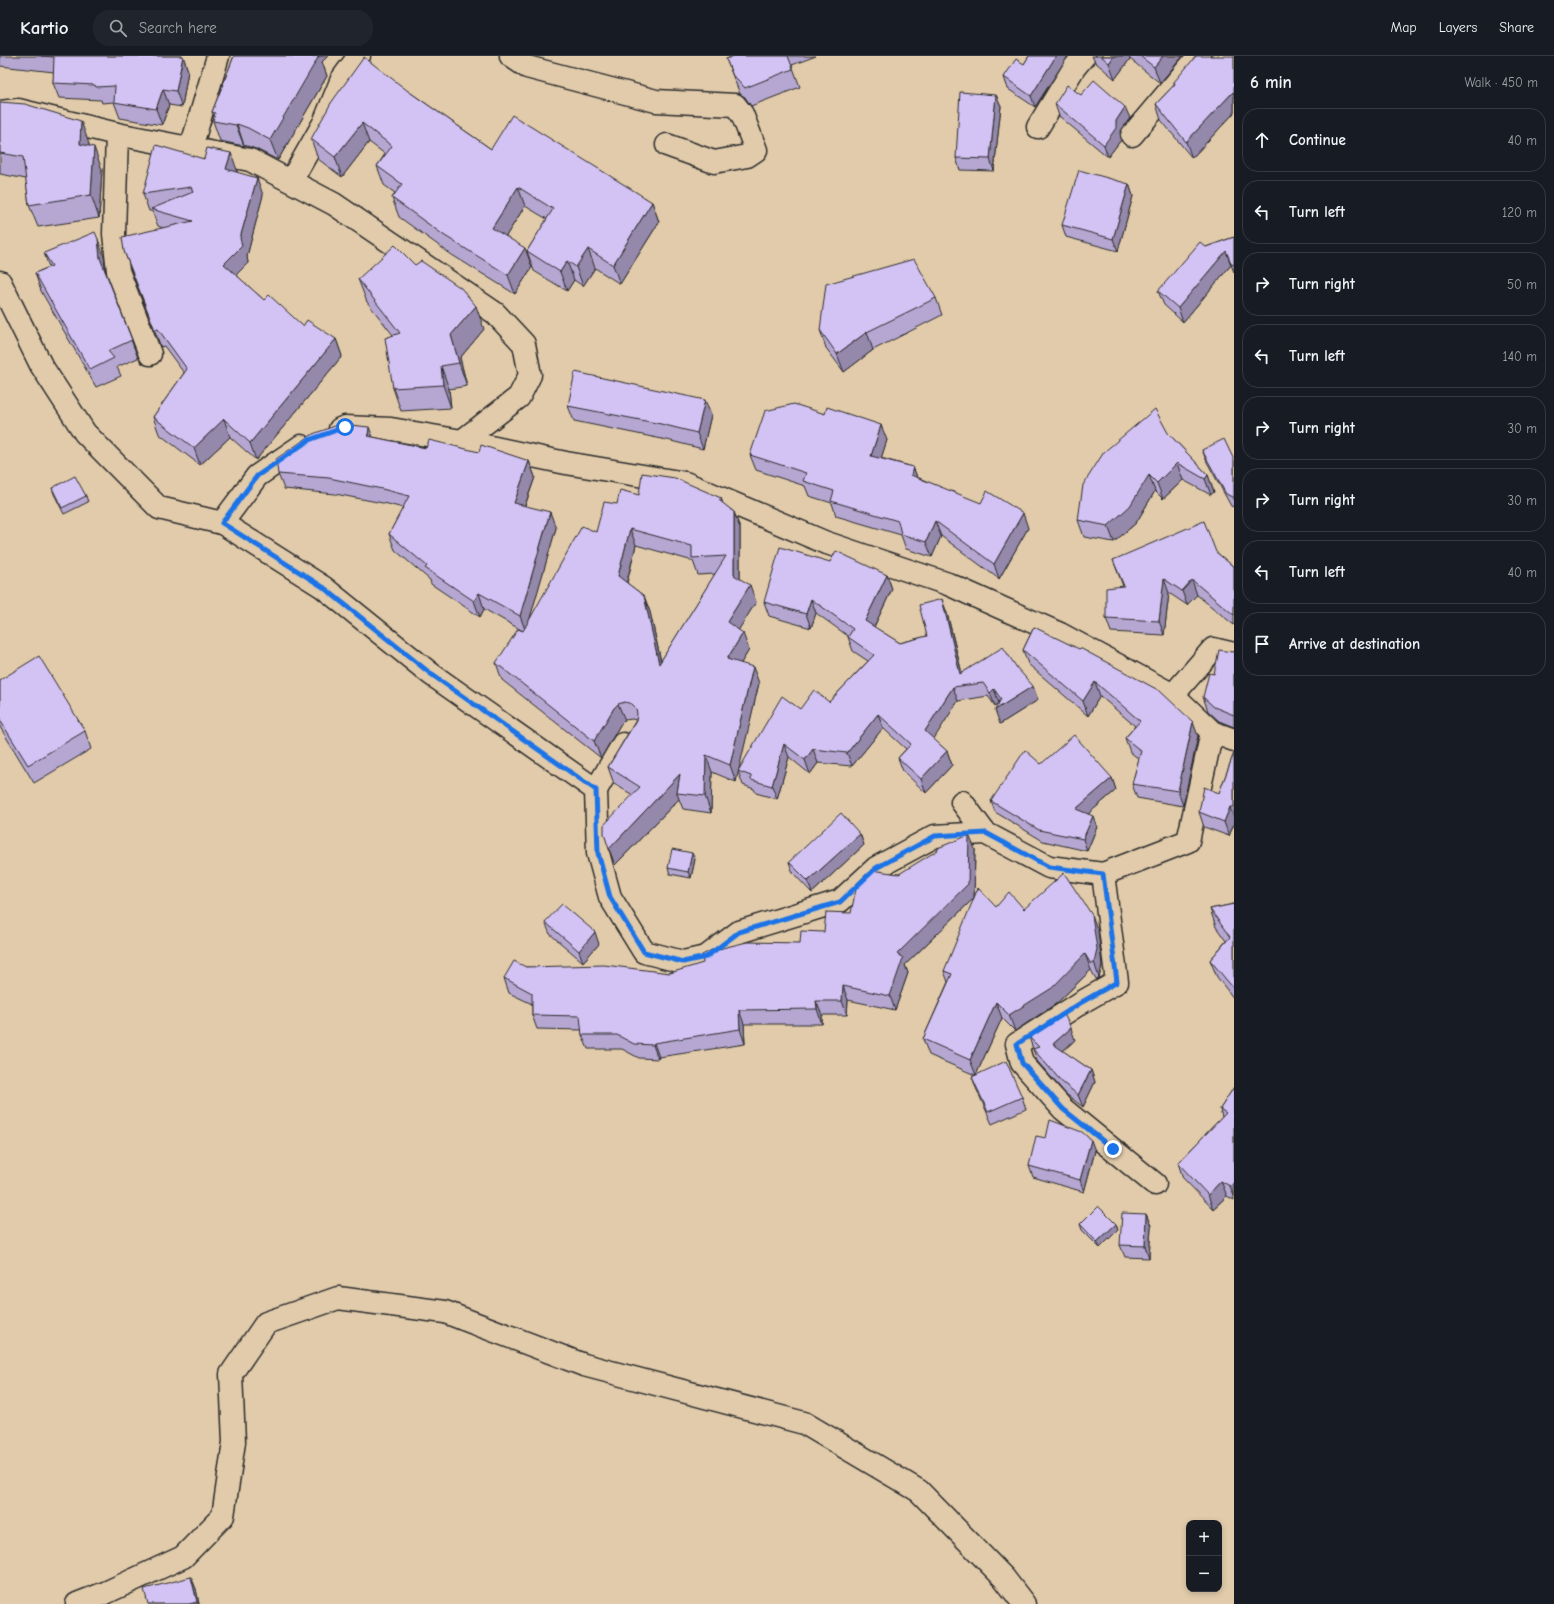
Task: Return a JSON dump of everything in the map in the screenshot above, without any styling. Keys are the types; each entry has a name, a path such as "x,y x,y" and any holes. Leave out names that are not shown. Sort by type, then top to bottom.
{"street":[{"path":"191,148 218,56"},
{"path":"291,181 324,123 342,79 359,56"},
{"path":"511,56 527,66 656,101 735,105 742,114 756,150 747,156 714,162 667,145"},
{"path":"1038,127 1074,68 1084,56"},
{"path":"1132,135 1199,56"},
{"path":"0,112 18,110 117,134 250,160 334,204 495,313 524,344 530,375 519,397 462,441"},
{"path":"117,134 114,234 118,271 150,354"},
{"path":"0,282 41,365 85,433 159,508 222,523 323,587 431,674 596,790"},
{"path":"222,523 257,476 309,440 345,427 390,429 462,441 566,463 685,483 824,542 948,584 1060,634 1173,695 1212,732 1234,740"},
{"path":"1173,695 1213,649 1234,654"},
{"path":"631,731 596,790 598,853 610,897 644,952 683,962 706,957 739,932 840,902 876,868 935,836 986,833"},
{"path":"962,802 986,833 1049,867 1103,874 1188,841 1212,732"},
{"path":"1103,874 1117,982 1082,1002 1017,1044 1022,1063 1063,1109 1155,1184"},
{"path":"77,1604 105,1593 183,1556 223,1516 234,1442 231,1374 266,1323 338,1298 445,1312 584,1365 804,1423 919,1491 1004,1578 1024,1604"}],"building":[{"path":"41,56 183,56 176,91 163,89 156,109 114,102 115,86 96,87 95,85 53,83 54,57"},
{"path":"234,56 319,56 270,140 237,124 213,121 215,113 212,112"},
{"path":"734,56 788,56 793,69 745,88 733,76 726,59"},
{"path":"1029,56 1056,56 1031,96 1004,77 1016,59 1024,64"},
{"path":"1101,56 1114,56 1109,63"},
{"path":"1140,56 1163,56 1154,67"},
{"path":"1196,56 1234,56 1234,94 1233,92 1186,142 1156,104 1175,84 1174,82"},
{"path":"364,57 408,91 491,149 512,115 652,202 613,265 588,249 576,267 567,261 560,272 527,251 553,209 518,187 492,228 525,248 508,275 445,236 392,198 402,184 377,166 392,146 362,123 335,157 311,139 331,103"},
{"path":"1094,80 1125,107 1116,121 1116,128 1104,145 1055,104 1067,85 1081,95"},
{"path":"960,92 996,95 990,159 956,158"},
{"path":"0,102 25,104 81,121 80,144 94,147 91,195 29,205 23,157 0,153"},
{"path":"156,145 204,159 207,148 231,153 226,169 257,178 240,238 242,246 224,264 264,300 269,295 303,326 307,320 336,339 250,443 224,419 194,448 153,417 187,369 158,329 155,330 124,251 122,237 193,221 151,209 193,192 191,187 143,194"},
{"path":"1079,170 1129,184 1113,239 1062,225"},
{"path":"95,232 98,239 100,258 132,340 108,351 114,358 90,370 35,273 52,266 44,253"},
{"path":"1234,237 1234,264 1232,265 1226,251 1178,308 1158,291 1200,242 1206,247"},
{"path":"395,245 415,265 421,261 461,288 476,306 451,335 459,363 441,366 443,385 393,388 385,338 400,333 358,279"},
{"path":"914,259 936,298 867,332 837,354 820,330 826,284"},
{"path":"575,372 705,400 697,433 661,424 568,406"},
{"path":"794,404 825,414 827,407 881,425 871,456 913,467 911,475 981,503 987,491 1023,513 994,564 935,521 926,542 901,534 898,521 831,501 834,491 803,481 806,473 750,455 765,411"},
{"path":"1155,409 1168,433 1208,475 1205,479 1177,463 1157,483 1149,475 1130,506 1108,526 1078,520 1083,485 1104,452"},
{"path":"341,424 369,427 368,436 426,448 429,440 479,452 481,445 529,461 514,503 550,512 520,616 479,593 474,601 425,568 427,566 389,534 409,496 329,478 278,474 276,459 313,434 335,426 340,427"},
{"path":"1224,439 1234,460 1234,498 1226,494 1202,450"},
{"path":"642,473 675,478 721,498 719,500 734,512 734,575 750,585 727,622 743,633 727,659 753,667 730,765 706,755 705,796 677,793 680,774 609,849 604,834 604,825 640,787 608,767 636,721 636,708 632,704 625,702 618,704 594,741 496,663 518,629 523,631 582,526 596,532 604,502 617,504 620,490 639,495","holes":["630,529 692,546 692,558 726,556 659,664 644,596 618,576"]},
{"path":"75,476 86,496 62,508 52,488"},
{"path":"1204,521 1216,552 1234,567 1234,615 1192,580 1182,591 1164,579 1159,621 1106,618 1106,588 1124,586 1113,560"},
{"path":"780,547 830,562 836,551 887,575 865,621 900,643 927,636 919,605 942,599 960,674 1003,647 1017,668 1033,686 995,710 1001,699 994,689 990,693 983,683 953,687 925,731 947,751 921,779 898,758 911,744 878,714 847,753 813,749 805,760 784,744 772,786 751,780 751,776 738,771 782,696 800,709 814,690 829,702 874,655 848,637 853,629 811,599 806,614 764,602"},
{"path":"1034,627 1079,649 1080,648 1160,691 1193,722 1178,791 1132,784 1141,751 1125,738 1140,721 1095,682 1083,701 1023,650"},
{"path":"1219,650 1234,651 1234,715 1214,707 1203,697 1209,673 1214,674"},
{"path":"39,656 85,731 28,765 0,720 0,680"},
{"path":"1074,735 1112,778 1076,809 1093,816 1083,839 1039,830 991,801 1025,750 1041,764"},
{"path":"1234,753 1234,807 1230,807 1224,822 1199,812 1204,787 1219,793"},
{"path":"841,813 860,834 808,881 789,862"},
{"path":"969,835 968,884 897,954 903,958 890,996 843,986 842,1001 816,1001 817,1009 739,1010 740,1029 654,1043 653,1045 634,1044 617,1035 582,1035 580,1016 532,1015 532,993 504,978 514,961 526,967 604,965 670,973 703,963 702,955 710,951 747,942 800,943 801,931 824,932 826,912 851,913 857,884 871,870 899,874 938,850 938,848"},
{"path":"672,849 692,853 688,872 668,868"},
{"path":"1064,873 1092,915 1097,949 1094,962 1091,964 1085,954 1052,988 1009,1015 996,1002 970,1060 923,1039 952,974 944,971 978,888 996,907 1009,892 1024,909"},
{"path":"562,904 595,932 579,951 545,922"},
{"path":"1234,904 1234,989 1210,960 1230,937 1210,909"},
{"path":"1064,1014 1071,1028 1053,1044 1091,1070 1078,1095 1062,1082 1033,1049 1039,1047 1029,1037"},
{"path":"1006,1061 1022,1097 988,1112 972,1077"},
{"path":"1234,1087 1234,1182 1230,1186 1221,1181 1208,1195 1178,1163 1226,1113 1220,1109"},
{"path":"1050,1120 1082,1132 1091,1140 1080,1180 1029,1166 1036,1136 1046,1138"},
{"path":"1098,1206 1116,1224 1097,1242 1080,1224"},
{"path":"1122,1213 1146,1214 1145,1246 1120,1245"},
{"path":"191,1577 197,1602 189,1604 148,1604 144,1589"}],"route":[{"path":"345,427 309,440 257,476 222,523 323,587 431,674 596,790 598,853 610,897 644,952 683,962 706,957 739,932 840,902 876,868 935,836 986,833 1049,867 1103,874 1117,982 1082,1002 1017,1044 1022,1063 1063,1109 1113,1149"}]}
